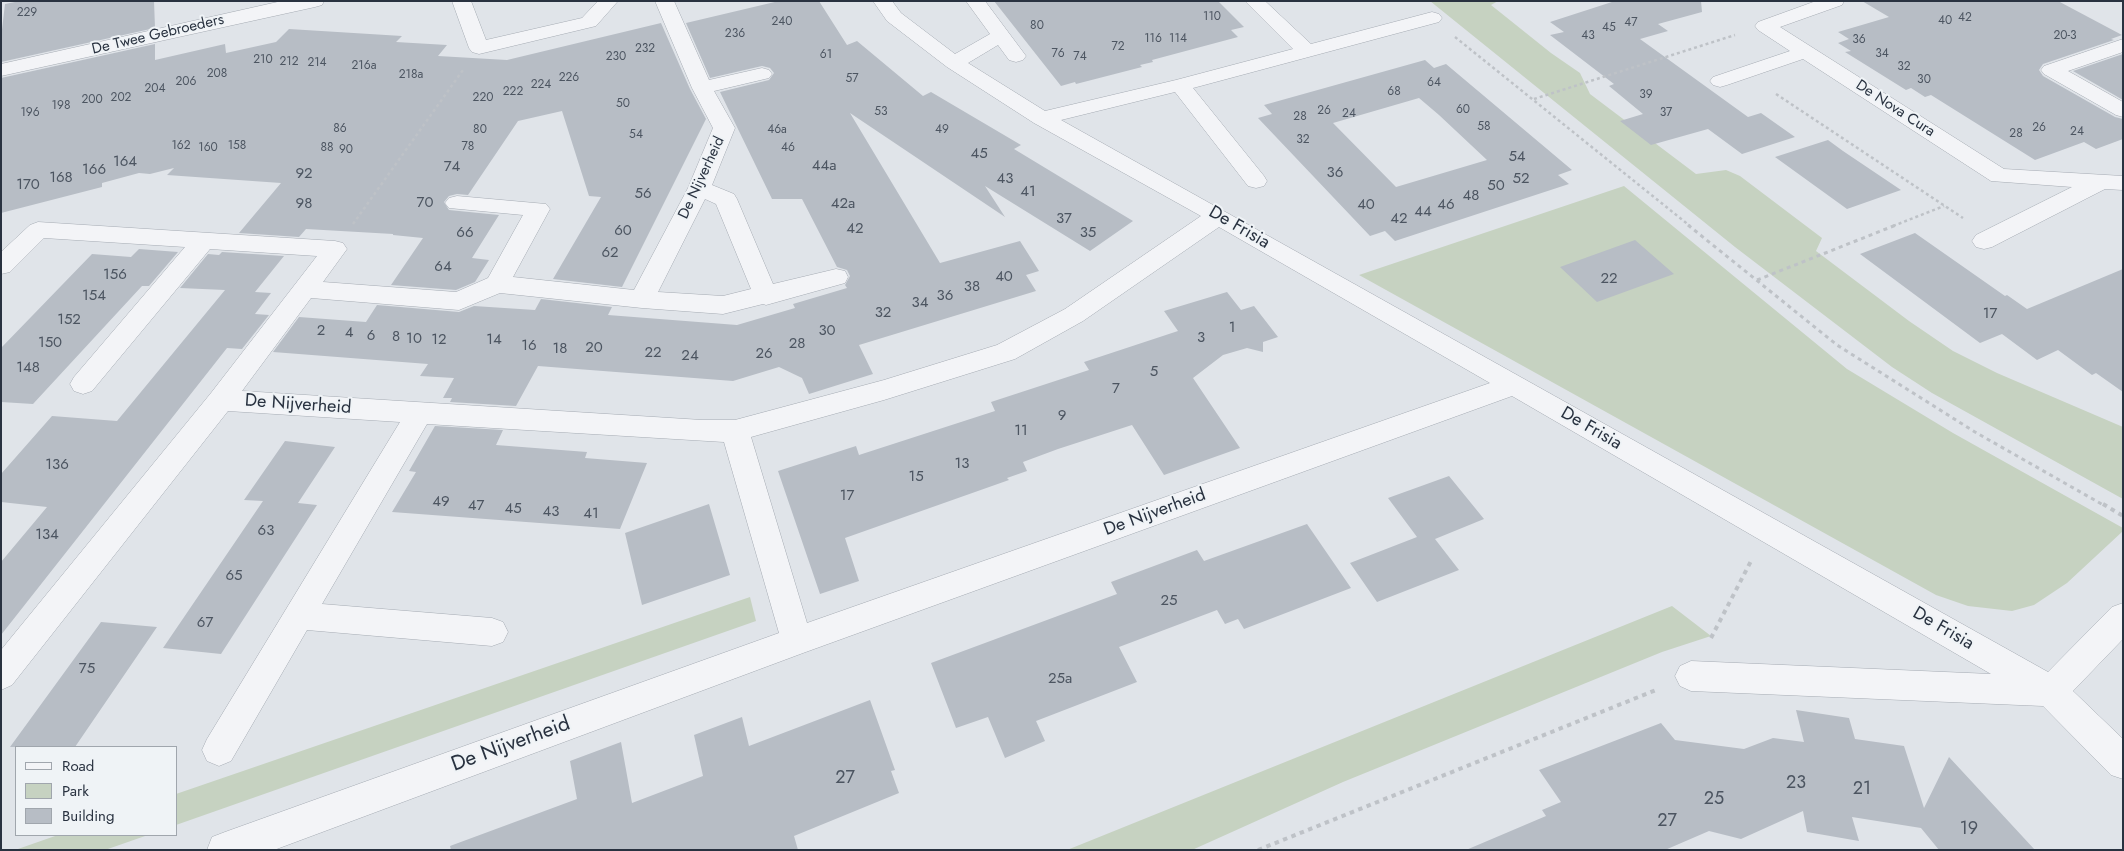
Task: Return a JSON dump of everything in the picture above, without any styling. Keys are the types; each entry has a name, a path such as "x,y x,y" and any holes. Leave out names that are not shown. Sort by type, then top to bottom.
{"street":[{"name":"De Twee Gebroeders","path":"1,70 315,1"},
{"path":"461,1 478,48 589,22 609,1"},
{"name":"De Nijverheid","path":"642,299 699,188 724,128 702,88 664,1"},
{"name":"De Frisia","path":"882,1 894,16 954,63 1042,118 1218,216 2052,691 2123,763"},
{"path":"975,1 1016,56"},
{"path":"1254,1 1306,50"},
{"path":"1765,26 1832,2"},
{"path":"1042,118 1180,85 1432,18"},
{"name":"De Nova Cura","path":"1765,26 1999,176 2112,183"},
{"path":"954,63 1000,36"},
{"path":"2123,45 2051,70 2123,111"},
{"path":"1720,82 1805,52"},
{"path":"702,88 762,74"},
{"path":"1180,85 1256,181"},
{"name":"De Nova Cura","path":"1988,239 2112,183"},
{"path":"699,188 726,199 766,296"},
{"path":"457,203 538,209 497,284"},
{"name":"De Nijverheid","path":"221,400 702,431 735,431 884,390 1006,352 1074,315 1218,216"},
{"path":"1,266 38,230 335,249"},
{"path":"83,384 204,240"},
{"name":"De Nijverheid","path":"2,672 221,400 335,249"},
{"path":"304,290 459,301 497,284 642,299 723,305 766,296 836,277"},
{"name":"De Nijverheid","path":"225,850 797,641 1514,385"},
{"path":"219,750 419,413"},
{"path":"735,431 797,641"},
{"path":"299,616 492,632"},
{"path":"1692,676 2052,691 2123,617"}],"path":[{"path":"1432,18 1837,345 1975,432 2123,516"},
{"path":"1533,100 1765,26"},
{"path":"335,249 478,48"},
{"path":"1744,73 1945,206 1988,239"},
{"path":"1757,280 1945,206"},
{"path":"1258,850 1692,676 1768,530"}],"green space":[{"path":"1430,1 1498,1 1491,5 1551,53 1580,73 1590,94 1696,174 1726,170 1740,176 1822,238 1816,251 1909,321 1953,351 1997,373 2123,427 2123,499 1932,393 1892,367 1735,247"},
{"path":"1624,186 1847,369 1953,433 2123,528 2123,531 2067,583 2034,605 2012,611 1968,606 1936,595 1359,275"},
{"path":"750,597 756,621 178,824 178,793"},
{"path":"1672,606 1711,636 1662,652 1343,782 1192,850 1067,850"},
{"path":"55,836 145,836 105,850 15,850"}],"building":[{"path":"20,1 154,1 155,28 1,62 1,38 5,4"},
{"path":"779,1 819,1 847,45 857,41 923,96 931,92 1021,145 1014,149 1133,221 1090,251 985,186 1005,217 850,113 940,263 1020,241 1039,271 1026,275 1036,291 859,345 873,374 809,394 802,378 779,367 733,381 538,366 516,406 450,402 452,398 443,398 454,378 420,376 428,364 273,352 299,317 366,322 377,305 459,312 474,306 535,310 541,299 612,307 608,315 737,325 795,308 793,304 847,288 845,285 850,276 847,270 837,267 802,199 772,199 720,92 769,80 774,73 770,68 762,66 710,78 686,23"},
{"path":"994,1 1218,1 1244,27 1231,30 1238,37 1152,60 1153,62 1140,65 1142,67 1061,86"},
{"path":"1615,1 1701,1 1702,12 1658,24 1668,31 1640,39 1748,117 1761,113 1795,137 1742,154 1708,129 1651,145 1620,121 1643,114 1609,86 1614,84 1550,35 1564,32 1550,22"},
{"path":"1862,1 2058,1 2122,35 2111,39 2114,40 2043,64 2039,70 2043,76 2115,117 2123,119 2123,139 2096,149 2084,142 2035,160 1931,95 1925,97 1911,88 1906,90 1845,52 1851,51 1838,43 1849,39 1838,32 1889,17"},
{"path":"661,23 690,89 706,119 622,287 553,279 601,197 589,196 562,111 518,121 468,195 457,194 449,196 444,202 449,210 499,215 472,258 489,260 475,282 456,290 391,285 423,238 393,234 306,229 299,237 239,233 281,183 167,175 174,168 150,174 139,173 102,183 102,187 1,213 1,78 155,44 155,60 225,44 226,53 276,42 289,29 402,36 396,42 447,45 438,56 507,60"},
{"path":"2123,54 2123,100 2073,71"},
{"path":"1425,60 1434,68 1446,64 1572,170 1558,175 1569,184 1395,241 1385,231 1370,236 1258,118 1272,114 1264,105","holes":["1419,98 1487,160 1396,187 1333,123"]},
{"path":"1828,140 1901,190 1847,209 1775,157"},
{"path":"1915,233 2005,296 2007,295 2027,309 2123,269 2123,392 2096,373 2092,375 2058,350 2037,360 2002,334 1980,343 1860,254"},
{"path":"1635,240 1674,274 1597,302 1560,267"},
{"path":"139,249 178,252 149,286 142,286 33,404 1,402 1,348 92,254 131,257"},
{"path":"222,252 284,256 255,292 271,293 255,314 269,315 242,349 227,348 1,635 1,562 47,507 1,502 1,474 52,416 117,421 225,290 180,288 208,254 219,255"},
{"path":"1227,292 1241,310 1254,306 1278,337 1263,342 1263,352 1247,348 1223,355 1193,378 1240,448 1164,475 1132,425 1058,449 1023,462 1027,471 1007,478 1009,480 845,538 859,581 820,594 778,471 856,446 859,455 995,411 991,402 1089,370 1084,362 1178,331 1164,311"},
{"path":"435,426 503,430 496,445 587,452 585,458 647,463 620,529 392,512 416,472 409,471"},
{"path":"285,441 335,447 298,503 317,505 221,654 163,648 263,501 244,500"},
{"path":"1449,476 1484,519 1435,539 1459,570 1377,602 1350,563 1417,537 1388,498"},
{"path":"709,504 730,575 642,605 625,533"},
{"path":"1307,524 1351,588 1244,629 1238,619 1225,624 1217,610 1119,647 1137,682 1036,721 1045,741 1005,758 988,717 956,728 931,663 1117,594 1111,582 1197,550 1204,561"},
{"path":"101,622 157,627 76,746 10,747"},
{"path":"870,700 895,770 891,771 899,793 794,836 798,850 451,850 450,846 577,799 570,761 621,742 632,803 703,776 694,735 742,717 749,746"},
{"path":"1796,710 1849,718 1855,739 1904,746 1924,808 1949,757 2035,850 1939,850 1921,828 1852,817 1859,841 1807,832 1803,811 1741,839 1709,831 1665,850 1466,850 1546,816 1542,810 1561,802 1539,770 1661,723 1675,740 1744,749 1773,738 1804,742"}]}
